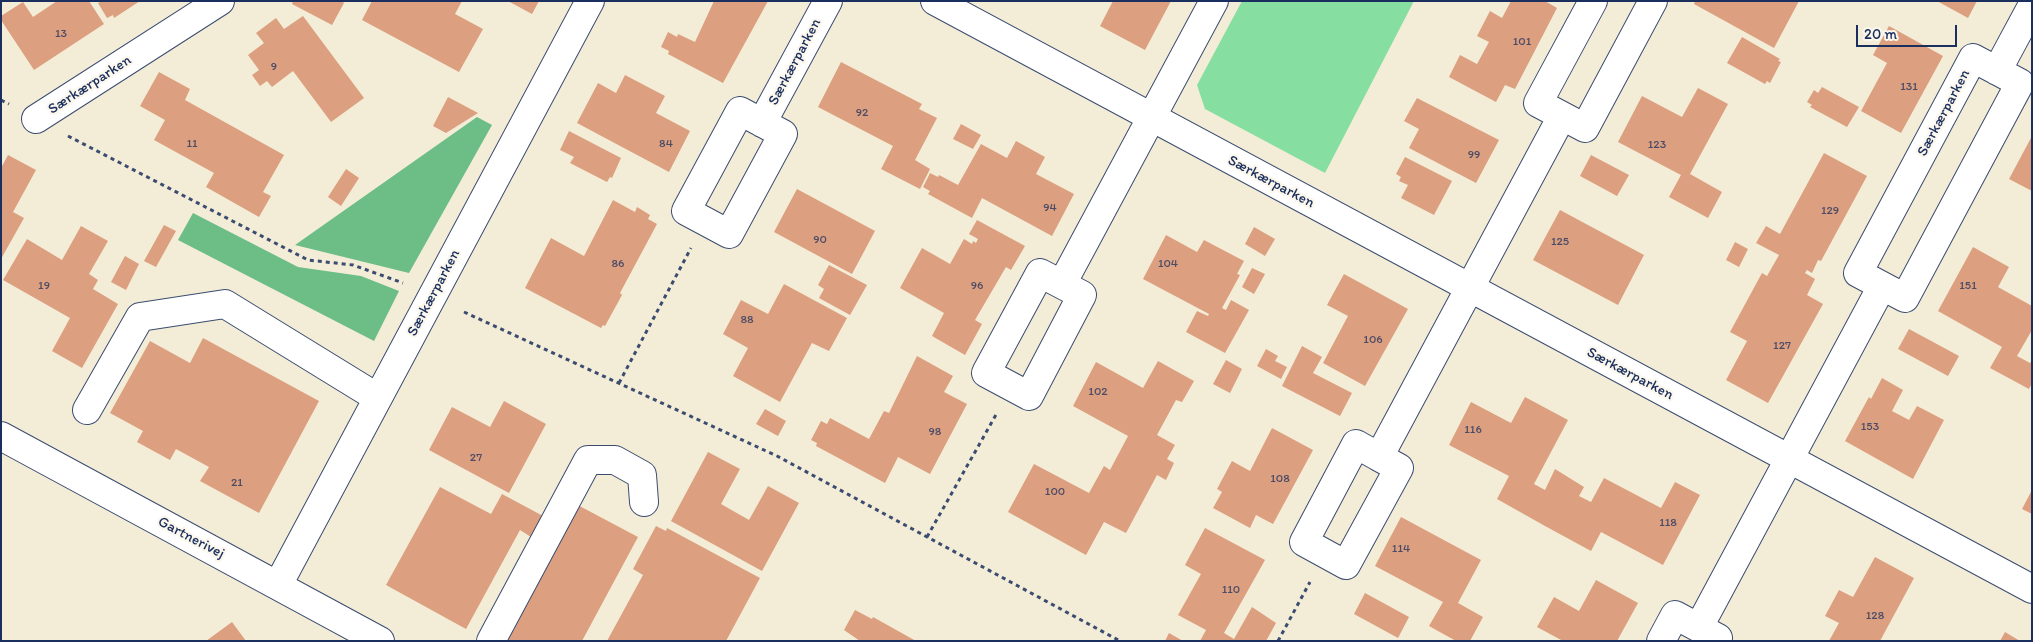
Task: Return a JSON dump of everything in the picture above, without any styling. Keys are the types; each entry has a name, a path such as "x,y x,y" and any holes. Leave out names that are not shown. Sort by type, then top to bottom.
{"street":[{"name":"Særkærparken","path":"36,119 220,1"},
{"name":"Særkærparken","path":"278,586 590,1"},
{"name":"Særkærparken","path":"762,123 828,1"},
{"name":"Særkærparken","path":"935,1 2032,589"},
{"path":"1062,284 1214,1"},
{"path":"1593,1 1538,103 1585,128 1653,1"},
{"path":"1997,71 2032,6"},
{"name":"Særkærparken","path":"1973,58 2020,83 1905,298 1882,286 1858,273 1973,58"},
{"name":"Særkærparken","path":"740,111 762,123 783,134 729,234 686,211 740,111"},
{"path":"1379,457 1562,116"},
{"path":"1040,272 1062,284 1082,295 1029,396 986,373 1040,272"},
{"path":"1661,641 1675,615 1708,634 1789,460 1882,286"},
{"path":"87,410 140,317 225,304 378,398"},
{"name":"Gartnerivej","path":"1,436 380,641"},
{"path":"1356,444 1379,457 1399,468 1346,565 1304,542 1356,444"},
{"path":"491,641 588,460 615,460 642,474 644,502"}],"path":[{"path":"1,100 308,260 353,265 405,284"},
{"path":"619,384 706,221"},
{"path":"464,312 777,456 1120,641"},
{"path":"927,537 1012,386"},
{"path":"1278,641 1325,554"}],"green space":[{"path":"1242,1 1414,1 1325,173 1205,109 1197,85"},
{"path":"477,117 492,125 409,273 295,245"},
{"path":"193,213 298,267 361,276 399,291 374,341 178,240"}],"building":[{"path":"57,1 89,1 104,24 34,70 1,20 1,16 23,2 33,17"},
{"path":"102,1 140,1 114,18 113,15 107,18 98,3"},
{"path":"293,1 342,1 344,3 332,25 292,4"},
{"path":"372,1 462,1 455,14 483,29 459,72 362,20"},
{"path":"508,1 539,1 532,14"},
{"path":"714,1 768,1 723,83 668,54 669,51 661,47 668,32 677,37 678,34 695,42"},
{"path":"1113,1 1171,1 1145,50 1100,26"},
{"path":"1511,1 1545,1 1557,8 1515,89 1505,85 1496,102 1449,77 1460,55 1477,64 1489,42 1477,36 1490,11 1502,18"},
{"path":"1695,1 1799,1 1774,48 1694,4"},
{"path":"1937,1 1977,1 1968,18"},
{"path":"303,16 364,98 331,122 293,71 272,87 267,81 260,86 252,75 259,70 248,55 264,43 256,33 276,18 284,29"},
{"path":"1889,26 1943,56 1901,133 1861,111 1887,63 1873,55"},
{"path":"1742,37 1780,59 1778,61 1781,62 1770,83 1767,81 1765,84 1727,63"},
{"path":"841,62 922,104 919,109 937,118 915,160 930,169 920,189 881,169 893,146 818,107"},
{"path":"159,72 190,89 185,100 284,155 263,192 271,196 259,217 206,187 214,173 154,140 165,120 140,106"},
{"path":"625,75 665,96 656,113 690,131 669,172 577,123 598,83 616,93"},
{"path":"1822,87 1859,107 1847,127 1810,107 1812,105 1807,102 1814,90 1818,93"},
{"path":"1698,88 1728,104 1690,174 1722,192 1708,218 1669,197 1681,175 1618,142 1642,96 1682,117"},
{"path":"448,97 478,113 446,133 433,126"},
{"path":"1417,98 1499,140 1476,183 1409,148 1419,129 1404,121"},
{"path":"961,124 981,135 973,149 953,139"},
{"path":"569,131 621,158 612,178 610,177 607,182 570,163 574,157 560,150"},
{"path":"2032,136 2032,191 2009,179"},
{"path":"1016,141 1045,157 1036,174 1074,194 1052,236 982,198 972,218 928,194 930,191 923,187 930,173 938,177 939,175 958,185 981,144 1007,158"},
{"path":"1824,153 1867,176 1821,261 1818,260 1812,273 1807,270 1805,273 1815,279 1807,295 1823,304 1768,403 1726,380 1747,341 1730,332 1762,273 1767,276 1779,255 1756,243 1766,226 1780,234"},
{"path":"8,155 36,170 13,212 24,218 1,259 1,168"},
{"path":"1591,155 1629,175 1617,196 1580,176"},
{"path":"1405,157 1452,181 1434,215 1401,198 1408,185 1399,181 1401,177 1396,174"},
{"path":"346,169 359,178 341,206 328,197"},
{"path":"797,189 875,231 852,274 774,232"},
{"path":"613,200 635,212 637,207 650,215 648,219 657,224 620,293 622,295 605,326 603,325 601,328 525,288 551,238 584,256"},
{"path":"1560,210 1644,255 1618,305 1533,260"},
{"path":"977,220 1025,246 1011,270 1006,267 975,320 982,324 965,355 932,336 944,313 900,288 922,248 950,264 964,239 972,244 973,241 976,243 978,239 969,234"},
{"path":"164,225 176,231 156,267 144,261"},
{"path":"81,226 108,241 89,274 98,280 93,289 118,304 82,368 52,351 70,318 3,280 27,239 62,260"},
{"path":"1254,227 1275,239 1265,256 1245,244"},
{"path":"1166,235 1197,252 1204,240 1244,261 1237,274 1240,275 1222,308 1226,310 1231,300 1249,310 1225,353 1186,332 1197,311 1208,316 1209,314 1143,279"},
{"path":"1735,242 1748,249 1739,267 1726,260"},
{"path":"1973,247 2009,267 1998,287 2032,306 2032,330 2017,356 2030,363 2032,360 2032,383 2029,389 1990,368 2002,347 1938,311"},
{"path":"125,256 139,264 126,290 111,282"},
{"path":"829,265 867,285 850,315 819,298 824,289 818,285"},
{"path":"1252,268 1265,274 1254,294 1242,287"},
{"path":"1344,274 1408,309 1365,386 1323,363 1348,316 1327,305"},
{"path":"784,284 847,318 829,351 812,343 780,402 733,376 748,348 723,334 741,300 768,314"},
{"path":"1909,329 1959,356 1948,376 1898,349"},
{"path":"203,338 319,401 259,513 200,481 209,467 176,449 170,460 137,442 143,431 110,413 150,341 190,363"},
{"path":"1302,346 1322,357 1313,373 1352,393 1340,416 1282,386"},
{"path":"1266,349 1278,356 1275,361 1287,367 1281,379 1257,366"},
{"path":"917,356 953,376 944,392 967,404 930,474 898,457 885,483 816,446 817,443 811,440 821,421 827,424 830,418 869,439 884,411 889,413"},
{"path":"1226,360 1242,369 1230,393 1213,384"},
{"path":"1158,361 1194,381 1182,402 1176,400 1157,435 1175,445 1167,459 1174,463 1166,480 1157,475 1126,533 1104,522 1086,555 1008,512 1034,464 1089,493 1104,466 1110,470 1128,436 1073,406 1096,362 1143,388"},
{"path":"1882,378 1903,390 1892,411 1909,420 1917,406 1944,420 1913,479 1845,441 1869,397 1871,399"},
{"path":"1525,397 1568,420 1534,484 1545,490 1555,469 1584,487 1579,496 1591,502 1604,478 1661,508 1675,482 1700,495 1663,565 1601,532 1591,551 1545,526 1497,499 1509,476 1449,445 1471,402 1511,423"},
{"path":"504,401 546,424 509,493 429,450 452,407 490,427"},
{"path":"765,409 786,421 778,436 756,424"},
{"path":"1272,428 1313,450 1273,524 1256,515 1250,528 1213,508 1222,492 1217,489 1232,461 1250,471"},
{"path":"708,452 740,469 721,504 749,520 768,486 799,503 762,571 671,521"},
{"path":"440,487 491,514 502,494 543,516 531,537 520,530 466,629 386,585"},
{"path":"2032,490 2032,514 2022,509"},
{"path":"572,502 638,537 582,641 497,641"},
{"path":"1401,517 1481,560 1458,603 1483,617 1470,641 1456,641 1429,626 1443,602 1375,566"},
{"path":"656,526 666,531 667,528 760,578 726,641 607,641 643,575 633,569"},
{"path":"1205,528 1265,560 1224,633 1234,639 1252,607 1276,623 1266,641 1200,641 1206,630 1178,615 1201,574 1185,565"},
{"path":"1875,557 1914,578 1880,641 1829,641 1839,623 1825,616 1839,590 1853,597"},
{"path":"1596,580 1638,603 1617,641 1563,641 1537,627 1554,597 1579,611"},
{"path":"1365,593 1409,617 1398,638 1354,614"},
{"path":"855,610 872,619 873,617 916,641 860,641 844,630"},
{"path":"232,622 246,641 206,641"},
{"path":"2005,632 2020,641 2000,641"},
{"path":"1169,633 1183,641 1165,641"}]}
